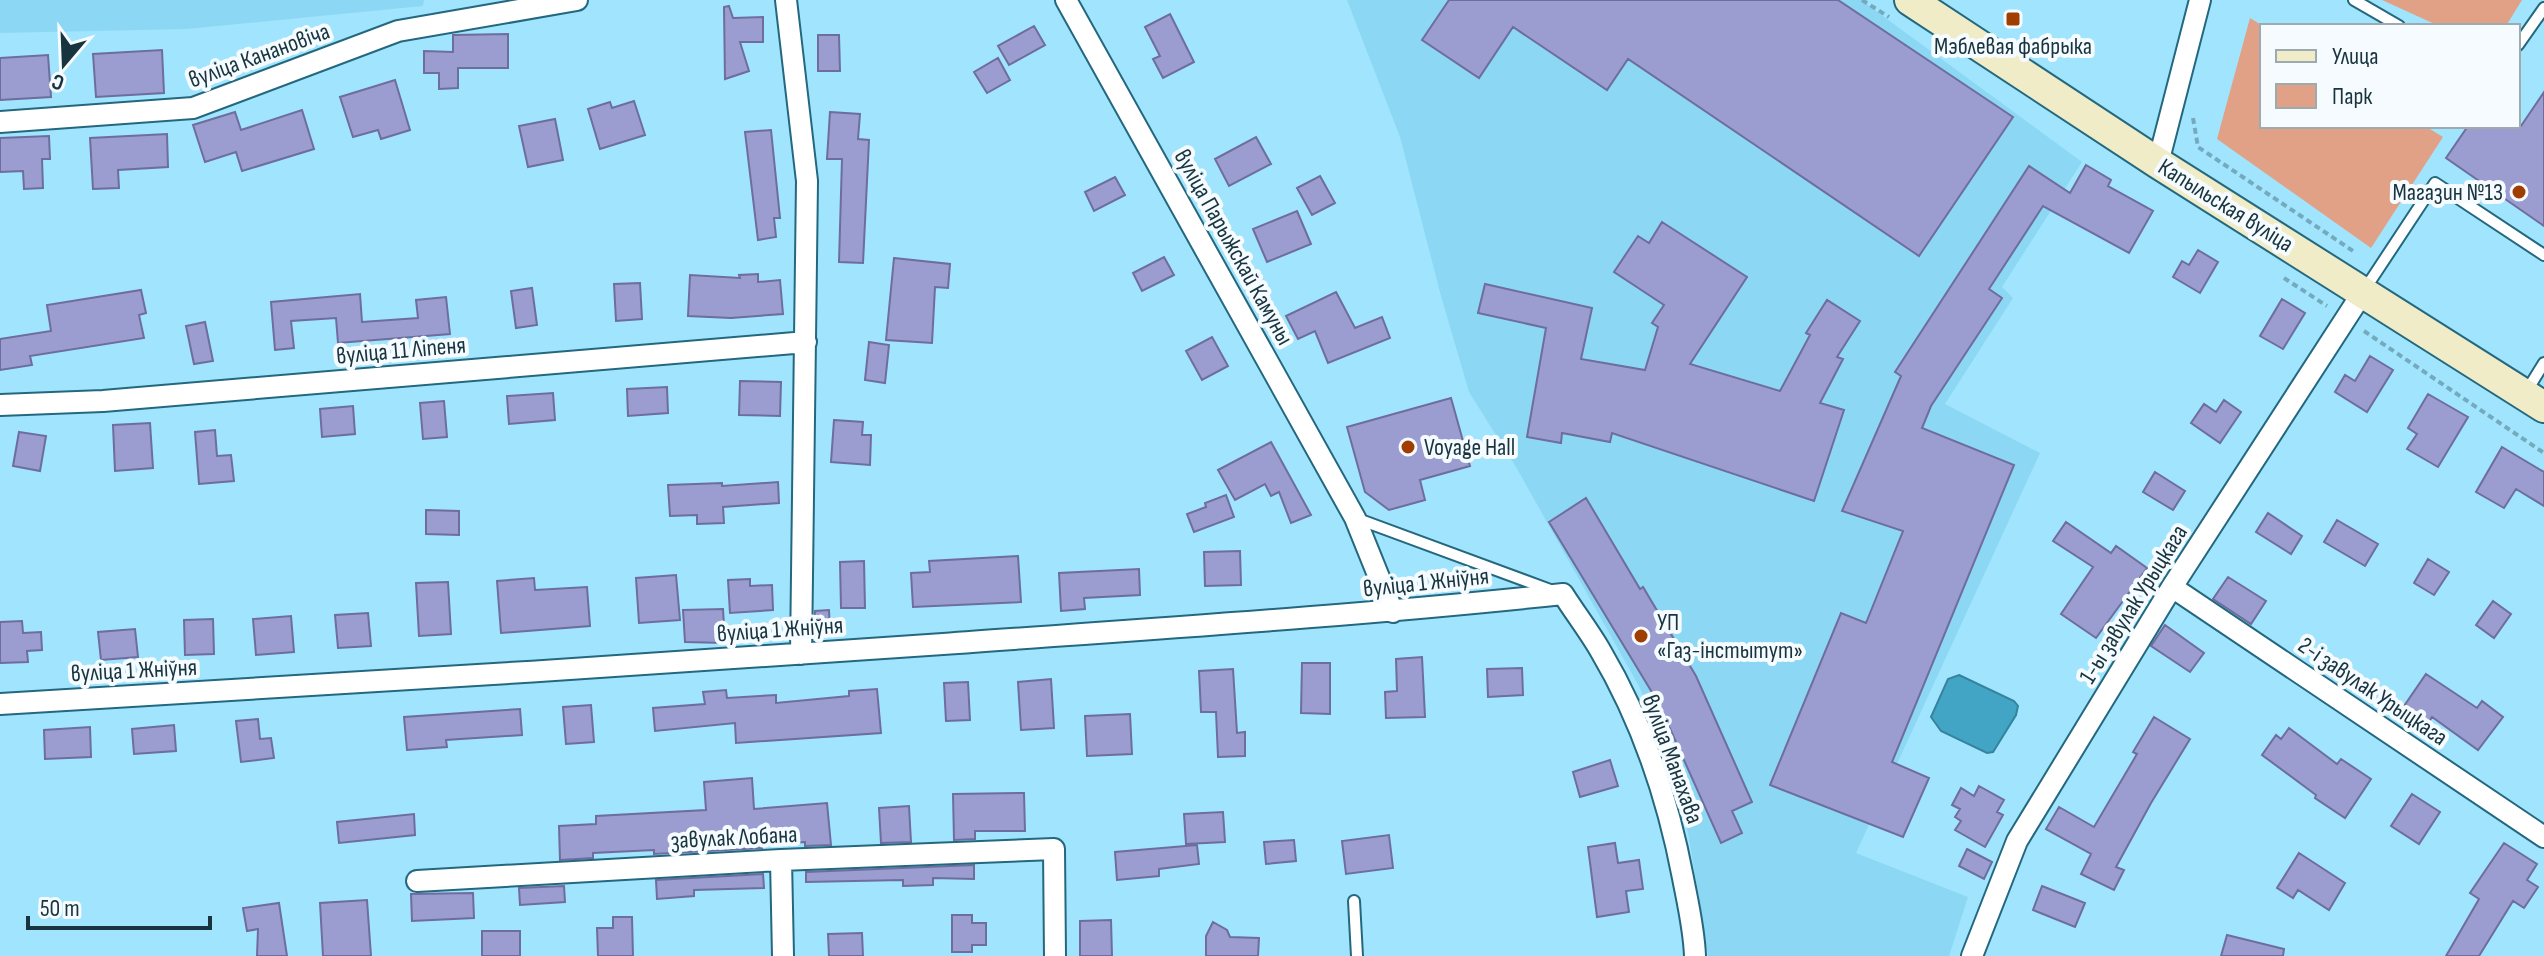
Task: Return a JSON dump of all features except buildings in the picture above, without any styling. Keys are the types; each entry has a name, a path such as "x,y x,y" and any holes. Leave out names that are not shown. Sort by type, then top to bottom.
{"main road":[{"name":"Капыльская вуліца","path":"1910,0 2158,163 2370,280 2534,400"}],"street":[{"name":"вуліца Канановіча","path":"0,122 193,108 398,31 577,0"},
{"path":"786,0 807,181 801,654"},
{"name":"вуліца Парыжскай Камуны","path":"1066,0 1355,518 1393,612"},
{"path":"2158,163 2200,0"},
{"name":"1-ы завулак Урыцкага","path":"1972,956 2017,841 2172,587 2370,280"},
{"name":"вуліца 11 Ліпеня","path":"0,405 119,400 806,342"},
{"name":"2-і завулак Урыцкага","path":"2172,587 2544,837"},
{"name":"вуліца 1 Жніўня","path":"0,704 801,654 1393,612 1563,594"},
{"name":"вуліца Манахава","path":"1563,594 1600,650 1630,710 1657,777 1678,851 1695,956"},
{"name":"завулак Лобана","path":"417,881 781,860 1054,849 1055,956"},
{"path":"781,860 783,956"}],"lane":[{"path":"2354,0 2396,24"},
{"path":"2520,42 2544,8"},
{"path":"2370,280 2435,183 2544,255"},
{"path":"2534,400 2544,363"},
{"path":"1355,518 1563,594"},
{"path":"1354,901 1357,956"}],"path":[{"path":"2193,115 2198,147 2370,280"},
{"path":"2346,319 2544,453"}],"shaded area":[{"path":"0,0 424,0 423,6 187,29 0,33"},
{"path":"1347,0 1861,0 2082,162 2002,287 2013,298 1945,404 2040,453 1856,853 1968,897 1949,956 1708,956 1688,832 1640,688 1516,467 1469,392 1400,137"},
{"path":"1959,675 2014,701 2018,706 2016,715 1993,752 1987,753 1941,731 1931,717 1948,679"}],"green space":[{"path":"2382,0 2522,0 2507,24 2435,24"},
{"path":"2250,18 2260,24 2260,128 2428,128 2443,137 2371,248 2217,139"}],"place":[{"name":"Мэблевая фабрыка","path":"2013,19"},
{"name":"Магазин №13","path":"2519,192"},
{"name":"Voyage Hall","path":"1408,447"},
{"name":"УП «Газ-інстытут»","path":"1641,636"}]}
